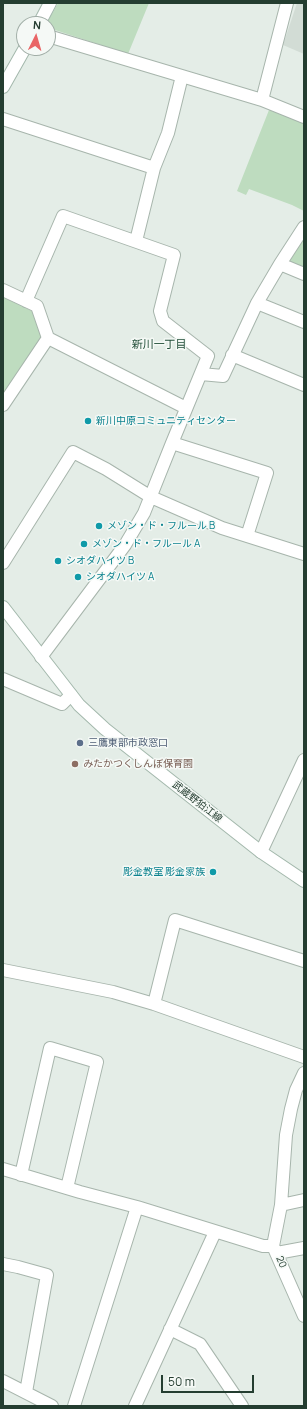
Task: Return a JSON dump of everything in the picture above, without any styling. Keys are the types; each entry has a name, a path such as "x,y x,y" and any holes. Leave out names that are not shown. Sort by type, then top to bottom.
{"street":[{"path":"43,16 50,3"},
{"path":"262,100 287,3"},
{"path":"56,38 262,100 304,117"},
{"path":"3,87 20,56"},
{"path":"136,241 154,168 168,133 182,76"},
{"path":"3,119 154,168"},
{"path":"26,301 63,216 174,254 160,311 163,321 208,356 144,513 125,545 41,657"},
{"path":"201,374 223,376 257,303 304,227"},
{"path":"280,264 304,274"},
{"path":"3,290 37,306 48,338 186,408"},
{"path":"257,303 304,322"},
{"path":"3,405 48,338"},
{"path":"232,355 304,386"},
{"path":"172,443 267,473 247,536"},
{"path":"3,563 73,452 106,469 151,497 222,528 304,554"},
{"name":"武蔵野狛江線","path":"3,607 79,705 105,729 261,852 304,881"},
{"path":"3,679 62,704 71,695"},
{"path":"261,852 304,760"},
{"path":"154,1004 175,920 304,961"},
{"path":"3,970 113,992 154,1004 304,1057"},
{"path":"21,1175 50,1048 97,1062 67,1188"},
{"name":"20","path":"304,1073 296,1090 286,1135 281,1205 275,1250 304,1316"},
{"path":"3,1170 137,1207 275,1250 304,1248"},
{"path":"281,1205 304,1200"},
{"path":"74,1406 137,1207"},
{"path":"135,1406 215,1232"},
{"path":"3,1264 47,1275 26,1392"},
{"path":"170,1329 200,1344 242,1406"},
{"path":"3,1381 52,1406"}],"shaded area":[{"path":"297,3 304,3 304,54 283,45"}],"green space":[{"path":"58,3 149,3 128,54 56,30 56,16 51,16"},
{"path":"269,110 304,123 304,211 249,189 246,195 237,191"},
{"path":"304,233 304,268 290,262 288,258"},
{"path":"3,297 34,312 42,337 3,397"}],"place":[{"name":"新川中原コミュニティセンター","path":"88,421"},
{"name":"メゾン・ド・フルール B","path":"99,526"},
{"name":"メゾン・ド・フルール A","path":"84,544"},
{"name":"シオダハイツ B","path":"58,561"},
{"name":"シオダハイツ A","path":"78,577"},
{"name":"三鷹東部市政窓口","path":"80,743"},
{"name":"みたかつくしんぼ保育園","path":"75,764"},
{"name":"彫金教室 彫金家族","path":"213,872"}],"district":[{"name":"新川一丁目","path":"159,345"}]}
